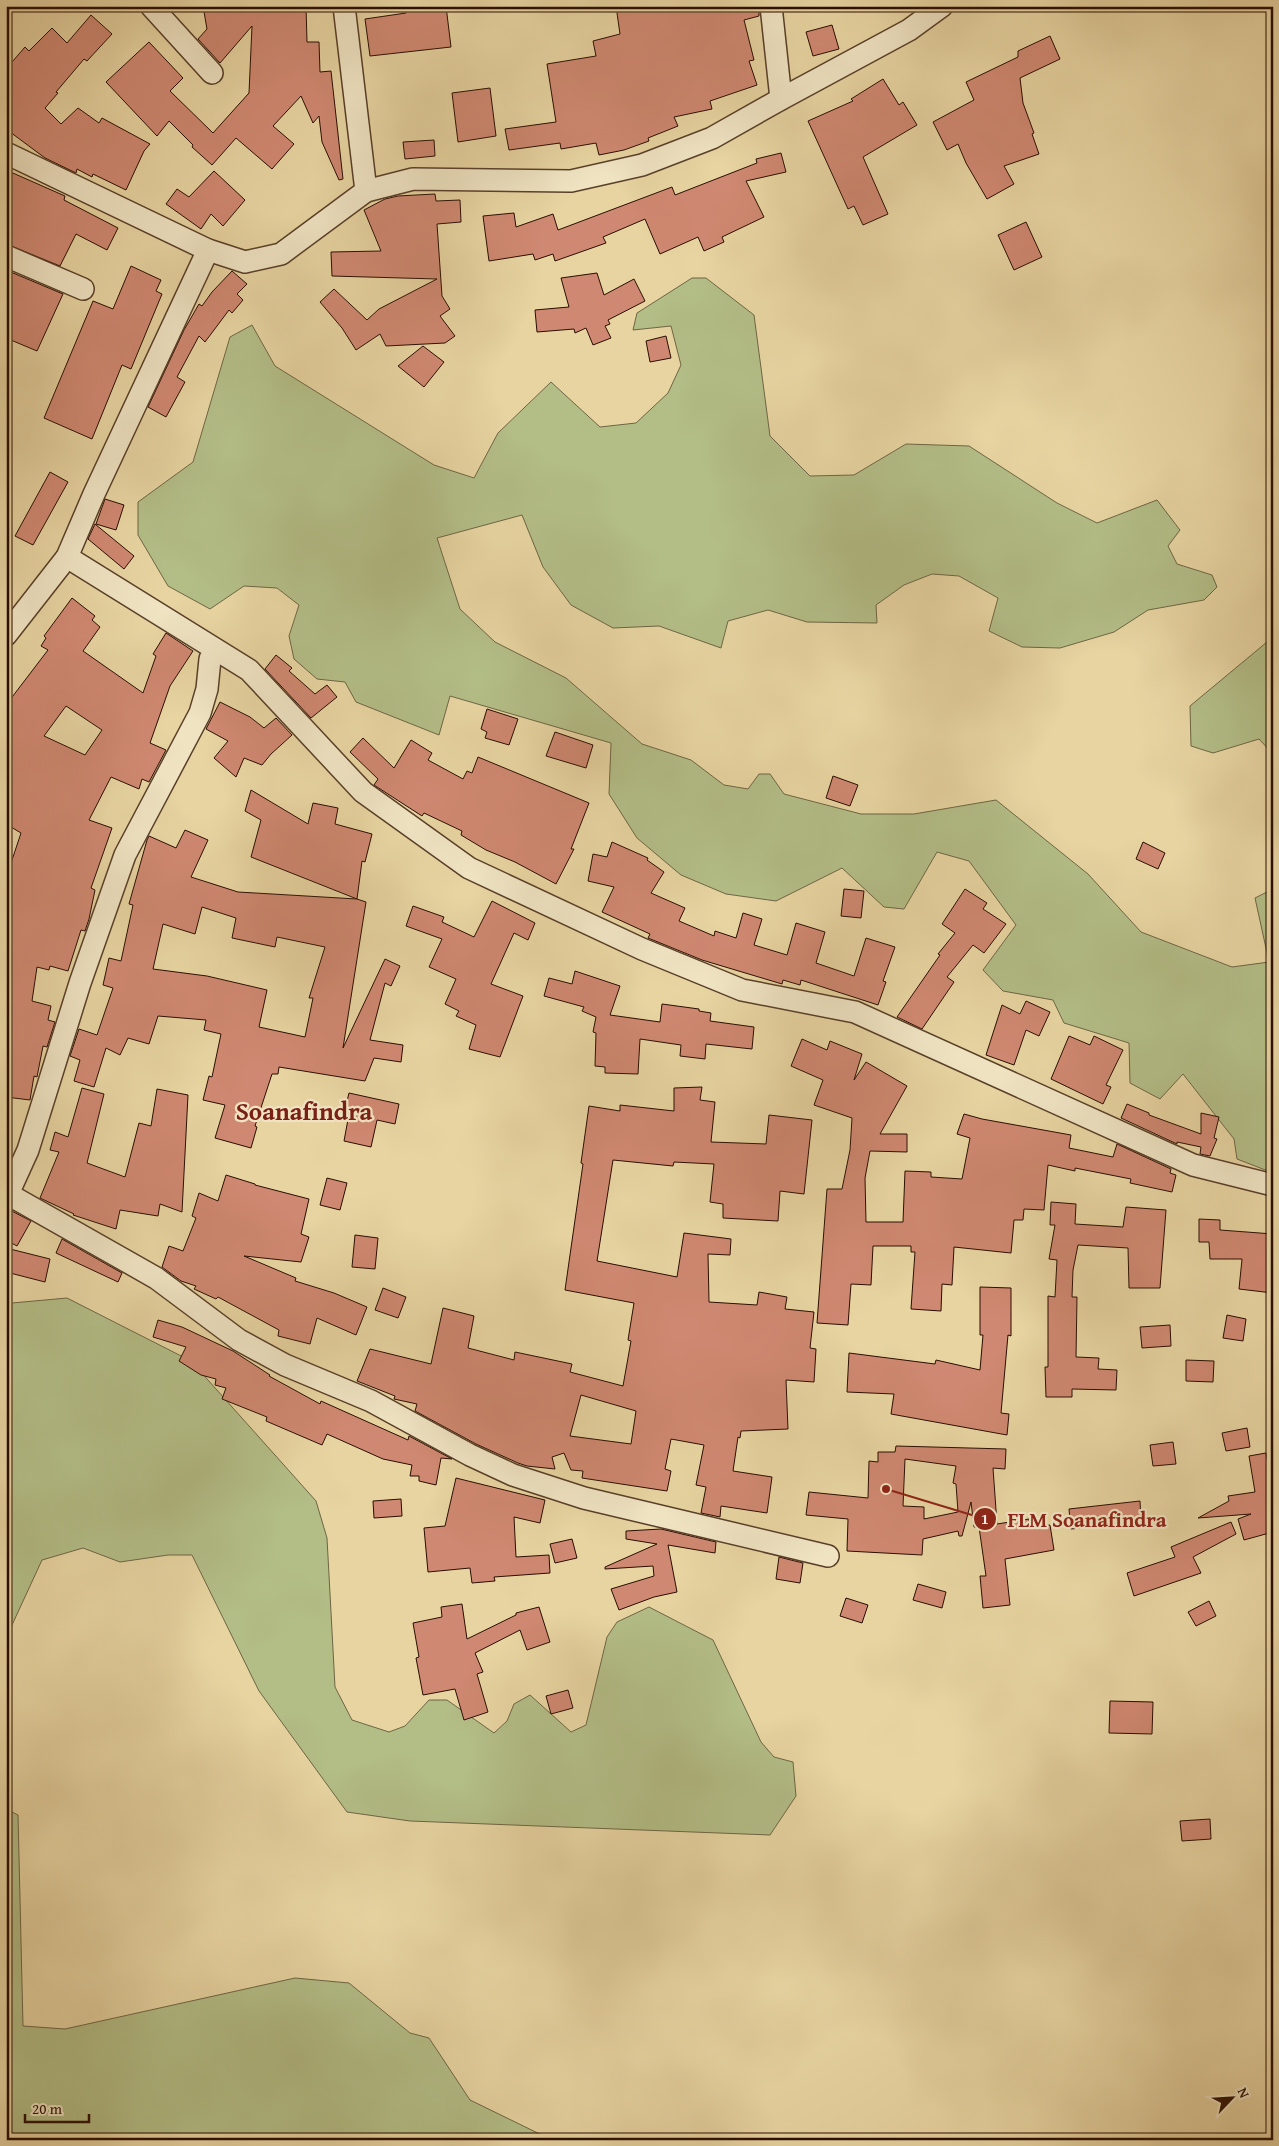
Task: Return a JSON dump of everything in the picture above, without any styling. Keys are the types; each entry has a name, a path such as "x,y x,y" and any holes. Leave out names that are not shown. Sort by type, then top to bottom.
{"street":[{"path":"151,6 212,73"},
{"path":"344,6 366,191"},
{"path":"771,6 781,99"},
{"path":"6,153 208,250 245,262 281,254 366,191 413,179 571,181 642,165 712,138 909,30 942,6"},
{"path":"6,635 67,557 94,494 208,250"},
{"path":"6,256 83,290"},
{"path":"67,557 249,670 363,792 470,868 642,949 742,990 855,1012 1193,1165 1273,1185"},
{"path":"210,659 207,689 200,713 125,854 80,984 28,1150 7,1193 156,1278 239,1340 285,1365 372,1401 470,1455 513,1475 584,1498 828,1556"}],"green space":[{"path":"692,278 706,278 754,315 770,436 810,476 854,475 906,444 969,446 1057,503 1097,523 1157,500 1180,530 1168,546 1177,564 1212,575 1217,587 1204,600 1148,610 1114,632 1060,648 1022,647 989,631 998,598 959,576 932,574 904,585 876,605 877,623 807,622 768,610 728,621 721,648 659,626 613,628 571,605 543,567 522,515 437,538 460,609 495,642 566,678 642,744 691,760 724,785 748,789 759,774 770,774 784,794 861,814 914,814 996,800 1088,874 1141,932 1232,967 1269,962 1255,898 1273,889 1273,1173 1237,1159 1234,1139 1183,1074 1160,1099 1130,1083 1129,1043 1064,1023 1053,1000 1003,991 983,970 1016,925 969,861 937,852 904,909 884,907 842,868 776,901 726,894 681,875 637,838 609,794 611,743 450,696 439,735 356,702 345,682 317,679 294,659 289,636 299,605 277,588 244,586 210,609 168,586 138,535 138,502 193,462 230,337 252,325 275,366 434,465 474,478 498,433 551,382 600,427 636,423 668,393 681,365 671,326 633,330 637,313"},
{"path":"1273,637 1273,754 1259,739 1213,753 1191,746 1190,706"},
{"path":"67,1298 191,1361 316,1501 327,1538 335,1687 352,1720 389,1732 405,1726 429,1700 447,1700 494,1733 507,1721 514,1704 530,1695 571,1732 586,1725 607,1637 617,1622 649,1607 713,1640 761,1742 774,1757 793,1762 796,1796 770,1835 410,1821 347,1812 259,1691 192,1555 168,1555 120,1562 83,1548 42,1560 6,1638 6,1302"},
{"path":"6,1809 18,1815 23,2026 65,2029 295,1978 349,1983 410,2033 429,2038 470,2100 552,2140 6,2140"}],"building":[{"path":"203,6 306,6 307,42 319,42 320,72 331,71 343,179 339,180 322,142 319,116 313,123 301,96 273,126 294,144 272,169 236,138 212,165 192,147 193,145 169,121 157,136 106,82 149,42 183,78 170,91 213,133 249,93 252,26 220,63 198,39 207,29"},
{"path":"405,6 446,6 451,47 370,56 365,19 406,13"},
{"path":"616,6 759,6 759,16 744,20 754,60 749,61 757,85 710,101 712,109 674,117 678,126 648,138 649,141 624,150 599,155 596,143 561,149 560,143 509,150 505,129 556,122 547,64 596,56 593,41 620,34"},
{"path":"91,15 112,34 87,61 84,59 45,108 61,124 78,108 99,123 102,118 150,144 144,151 126,190 93,174 92,177 77,169 76,173 45,158 6,129 6,69 25,47 29,51 52,28 67,43"},
{"path":"832,25 839,49 813,56 806,32"},
{"path":"1050,36 1060,59 1020,78 1023,103 1034,133 1032,134 1039,154 1004,166 1014,184 987,199 966,163 958,144 947,150 933,122 974,100 966,82 1018,57 1018,51"},
{"path":"883,79 899,105 903,102 917,125 863,157 888,214 863,225 854,206 848,209 808,121 853,101 851,99"},
{"path":"490,88 496,136 458,142 452,93"},
{"path":"434,140 435,156 405,159 403,142"},
{"path":"781,153 786,172 746,181 764,217 722,237 724,242 704,251 698,237 660,254 645,219 603,237 606,243 555,261 553,254 535,260 533,254 489,261 483,216 514,213 516,227 553,214 558,230 672,187 675,195 757,163 756,159"},
{"path":"6,170 65,196 64,200 118,228 107,250 76,234 60,266 6,244"},
{"path":"214,171 245,200 223,226 211,214 201,229 166,204 177,189 189,197"},
{"path":"435,194 436,201 460,200 461,222 437,224 442,296 450,309 440,316 455,336 445,343 386,346 380,334 356,350 342,328 320,302 334,289 367,320 379,309 437,279 332,276 331,252 381,251 364,210 385,199 398,196"},
{"path":"1026,222 1042,257 1014,270 998,235"},
{"path":"131,266 161,280 156,291 162,294 131,369 122,365 92,439 44,418 93,301 113,309"},
{"path":"6,270 63,294 37,351 6,338"},
{"path":"232,271 247,284 237,294 243,300 232,313 229,310 205,342 199,336 177,377 185,382 166,417 148,407 184,330 199,304 202,306 212,292"},
{"path":"597,273 604,295 634,279 645,301 608,320 610,324 605,326 611,338 593,345 586,328 575,333 574,329 537,332 535,310 569,307 561,278"},
{"path":"666,336 671,358 650,362 646,341"},
{"path":"423,346 444,362 424,387 398,366"},
{"path":"50,472 68,482 33,545 15,536"},
{"path":"105,499 124,505 116,530 96,524"},
{"path":"95,524 134,556 124,569 88,539"},
{"path":"72,598 95,616 92,620 100,627 83,651 143,693 156,656 153,654 166,633 193,651 170,686 150,743 166,750 149,782 142,779 139,789 111,777 89,820 112,828 91,888 95,890 89,919 85,931 81,930 68,971 50,966 49,970 37,967 32,1001 51,1006 48,1020 55,1022 47,1047 43,1046 37,1077 34,1076 30,1100 6,1097 6,1034 12,1010 6,1009 6,862 11,863 21,833 6,824 6,705 48,650 41,646 46,638 44,636","holes":["66,706 102,730 85,755 44,736"]},
{"path":"276,655 292,668 289,671 315,694 327,685 337,697 311,718 265,669"},
{"path":"220,702 250,717 264,728 276,718 292,735 262,765 244,758 236,777 214,758 228,741 206,729"},
{"path":"487,709 518,719 509,745 485,738 487,732 481,729"},
{"path":"555,732 593,745 586,768 546,756"},
{"path":"363,738 394,768 411,740 432,753 428,760 463,779 467,771 472,773 478,757 589,803 571,849 574,849 556,884 515,862 486,850 461,835 462,831 424,813 422,816 374,785 378,779 350,752"},
{"path":"833,776 858,785 850,806 826,798"},
{"path":"251,790 308,824 313,803 338,808 335,824 372,834 365,862 362,861 357,899 251,857 261,820 245,811"},
{"path":"185,830 208,840 191,877 238,892 357,899 366,902 343,1048 385,959 400,966 391,986 385,983 370,1040 403,1045 401,1062 374,1058 365,1081 279,1067 278,1074 272,1074 255,1126 257,1127 251,1148 215,1138 225,1105 203,1100 209,1076 212,1077 221,1034 204,1030 206,1020 158,1016 149,1044 128,1038 120,1055 106,1048 94,1087 74,1081 80,1060 70,1056 79,1029 97,1035 113,988 103,985 109,958 121,961 133,905 129,904 147,840 149,836 176,848","holes":["202,907 236,918 232,938 275,947 277,937 325,947 309,998 313,998 305,1037 259,1027 267,990 207,976 153,969 163,924 195,934"]},
{"path":"612,842 648,858 647,860 664,872 651,893 685,908 679,921 714,936 715,931 736,938 743,913 762,919 754,945 787,955 796,923 825,932 816,963 854,976 866,938 895,947 883,981 886,982 878,1005 801,980 800,985 783,980 782,984 702,960 648,938 650,934 602,912 614,887 588,881 593,854 607,857"},
{"path":"1143,842 1165,853 1158,869 1136,859"},
{"path":"844,889 864,891 861,918 841,916"},
{"path":"965,889 987,903 983,909 1006,924 984,953 973,945 947,977 954,982 922,1029 897,1017 940,955 938,954 955,933 942,924"},
{"path":"492,901 535,923 528,940 514,933 491,984 523,996 500,1057 469,1049 476,1025 456,1016 459,1011 445,1004 456,979 429,967 442,939 406,926 413,906 444,917 442,922 474,937"},
{"path":"575,971 620,986 610,1015 660,1022 662,1004 699,1009 699,1011 711,1013 710,1021 754,1027 752,1049 706,1044 705,1059 680,1056 681,1045 640,1039 638,1074 605,1073 605,1067 595,1066 596,1033 593,1032 596,1017 582,1011 584,1007 544,996 549,978 572,984"},
{"path":"1026,1001 1050,1012 1039,1036 1026,1030 1014,1065 986,1055 1002,1005 1020,1014"},
{"path":"1069,1036 1090,1045 1094,1036 1123,1050 1106,1085 1111,1087 1103,1104 1051,1079"},
{"path":"802,1039 827,1050 830,1041 862,1054 854,1080 866,1062 907,1086 880,1134 907,1134 907,1152 870,1151 865,1178 866,1222 903,1222 905,1171 931,1172 931,1177 962,1179 970,1138 957,1134 964,1114 1071,1135 1069,1148 1113,1157 1117,1144 1171,1169 1170,1173 1176,1175 1172,1192 1130,1183 1131,1179 1075,1168 1075,1171 1048,1165 1044,1210 1024,1209 1023,1220 1014,1220 1011,1253 954,1247 952,1285 942,1284 941,1311 911,1309 915,1252 911,1252 911,1246 873,1246 871,1285 851,1284 848,1325 817,1323 827,1189 842,1189 850,1150 852,1118 814,1105 823,1080 791,1066"},
{"path":"702,1087 700,1100 715,1102 711,1142 766,1144 769,1115 812,1120 804,1194 780,1191 778,1221 723,1218 723,1204 710,1202 714,1164 674,1162 673,1166 613,1160 597,1261 677,1277 684,1233 731,1239 730,1255 708,1254 709,1302 757,1305 759,1292 787,1297 785,1309 814,1312 810,1348 816,1349 814,1382 786,1380 788,1429 741,1431 740,1438 738,1437 733,1471 772,1477 767,1513 721,1506 720,1517 701,1513 706,1487 696,1485 704,1445 671,1439 665,1469 671,1471 667,1491 582,1478 583,1471 571,1470 564,1453 552,1457 555,1469 527,1466 518,1463 476,1444 415,1411 417,1404 394,1399 395,1396 357,1381 370,1349 431,1364 443,1308 474,1316 468,1348 514,1360 515,1352 572,1364 570,1372 623,1386 631,1341 628,1340 634,1303 565,1290 583,1164 581,1163 589,1106 620,1111 620,1105 674,1111 674,1088","holes":["581,1395 636,1411 631,1444 570,1436"]},
{"path":"82,1088 104,1094 87,1163 125,1177 139,1123 151,1126 157,1089 188,1095 182,1212 160,1204 158,1216 120,1210 116,1229 73,1215 40,1198 59,1152 50,1150 55,1132 68,1137"},
{"path":"349,1093 399,1104 395,1124 377,1120 371,1147 344,1141 349,1114 344,1113"},
{"path":"1127,1104 1149,1113 1149,1115 1201,1134 1201,1113 1219,1117 1214,1138 1217,1139 1210,1156 1200,1154 1201,1147 1177,1142 1177,1144 1121,1118"},
{"path":"226,1175 255,1185 309,1199 301,1234 309,1237 301,1262 244,1256 296,1278 295,1281 334,1293 367,1307 356,1335 317,1318 310,1344 278,1336 279,1330 218,1297 216,1299 194,1289 196,1286 181,1281 162,1267 169,1246 183,1251 196,1218 192,1216 199,1193 218,1201"},
{"path":"327,1178 347,1183 340,1210 320,1205"},
{"path":"1051,1202 1076,1204 1075,1224 1123,1227 1126,1207 1166,1210 1160,1288 1129,1288 1128,1248 1078,1245 1073,1270 1072,1297 1077,1297 1076,1357 1099,1358 1098,1369 1117,1370 1116,1390 1072,1389 1072,1397 1046,1397 1045,1367 1048,1367 1048,1296 1055,1297 1057,1260 1049,1259 1055,1225 1050,1225"},
{"path":"6,1208 31,1221 17,1246 6,1240"},
{"path":"1199,1219 1220,1220 1220,1230 1273,1234 1273,1293 1239,1289 1242,1259 1210,1259 1209,1242 1199,1242"},
{"path":"355,1235 378,1238 375,1269 352,1267"},
{"path":"62,1239 122,1273 118,1282 56,1253"},
{"path":"6,1248 50,1259 45,1282 6,1272"},
{"path":"980,1287 1011,1288 1011,1336 1008,1335 1001,1413 1009,1414 1007,1435 891,1414 894,1394 847,1392 849,1353 935,1364 936,1360 980,1370 983,1335 980,1335"},
{"path":"383,1288 406,1297 398,1318 375,1310"},
{"path":"1227,1315 1246,1319 1243,1341 1223,1338"},
{"path":"158,1320 182,1327 233,1351 269,1376 320,1404 321,1401 408,1440 409,1436 452,1459 441,1458 436,1485 419,1481 419,1476 410,1476 412,1465 383,1459 327,1434 322,1445 266,1421 267,1417 222,1399 226,1388 215,1385 216,1379 201,1375 179,1361 186,1347 153,1337"},
{"path":"1170,1325 1171,1346 1142,1348 1140,1327"},
{"path":"1186,1360 1214,1361 1213,1382 1186,1381"},
{"path":"1247,1428 1250,1447 1226,1451 1222,1433"},
{"path":"1173,1442 1176,1464 1153,1466 1150,1445"},
{"path":"896,1446 1006,1449 1005,1469 993,1468 997,1524 1029,1519 1030,1528 1050,1525 1054,1550 1005,1559 1010,1605 983,1608 980,1576 986,1576 979,1527 974,1527 971,1502 962,1536 959,1536 958,1531 923,1539 922,1555 847,1551 848,1519 806,1515 809,1492 868,1498 869,1461 878,1462 878,1452 895,1452","holes":["905,1459 956,1466 953,1483 956,1484 958,1512 924,1519 924,1507 903,1506"]},
{"path":"1266,1453 1273,1492 1273,1532 1244,1540 1238,1519 1251,1514 1198,1518 1229,1501 1228,1496 1255,1492 1249,1456"},
{"path":"456,1478 545,1500 540,1523 514,1517 516,1557 549,1555 550,1573 494,1577 495,1581 472,1583 470,1568 428,1572 424,1528 445,1526"},
{"path":"401,1499 402,1516 374,1518 373,1501"},
{"path":"1140,1501 1141,1522 1071,1529 1069,1509"},
{"path":"1231,1522 1236,1534 1193,1557 1201,1573 1134,1596 1127,1573 1175,1557 1171,1547"},
{"path":"661,1529 716,1542 715,1553 668,1545 677,1592 654,1597 619,1610 611,1589 654,1576 653,1566 605,1569 605,1567 657,1544 626,1539 626,1531"},
{"path":"572,1539 577,1558 555,1563 550,1544"},
{"path":"779,1557 803,1563 800,1583 776,1579"},
{"path":"918,1584 946,1592 942,1608 913,1600"},
{"path":"846,1598 868,1605 862,1623 840,1616"},
{"path":"1209,1601 1216,1616 1196,1626 1188,1612"},
{"path":"462,1604 467,1639 516,1615 516,1613 539,1607 550,1642 527,1650 520,1630 475,1653 483,1672 477,1674 488,1712 464,1720 455,1689 423,1695 416,1658 419,1657 413,1623 442,1617 441,1607"},
{"path":"568,1690 573,1708 551,1714 546,1696"},
{"path":"1110,1701 1153,1702 1152,1734 1109,1733"},
{"path":"1210,1819 1211,1839 1182,1841 1180,1821"}],"place":[{"name":"FLM Soanafindra","path":"886,1489"}],"district":[{"name":"Soanafindra","path":"304,1111"}]}
